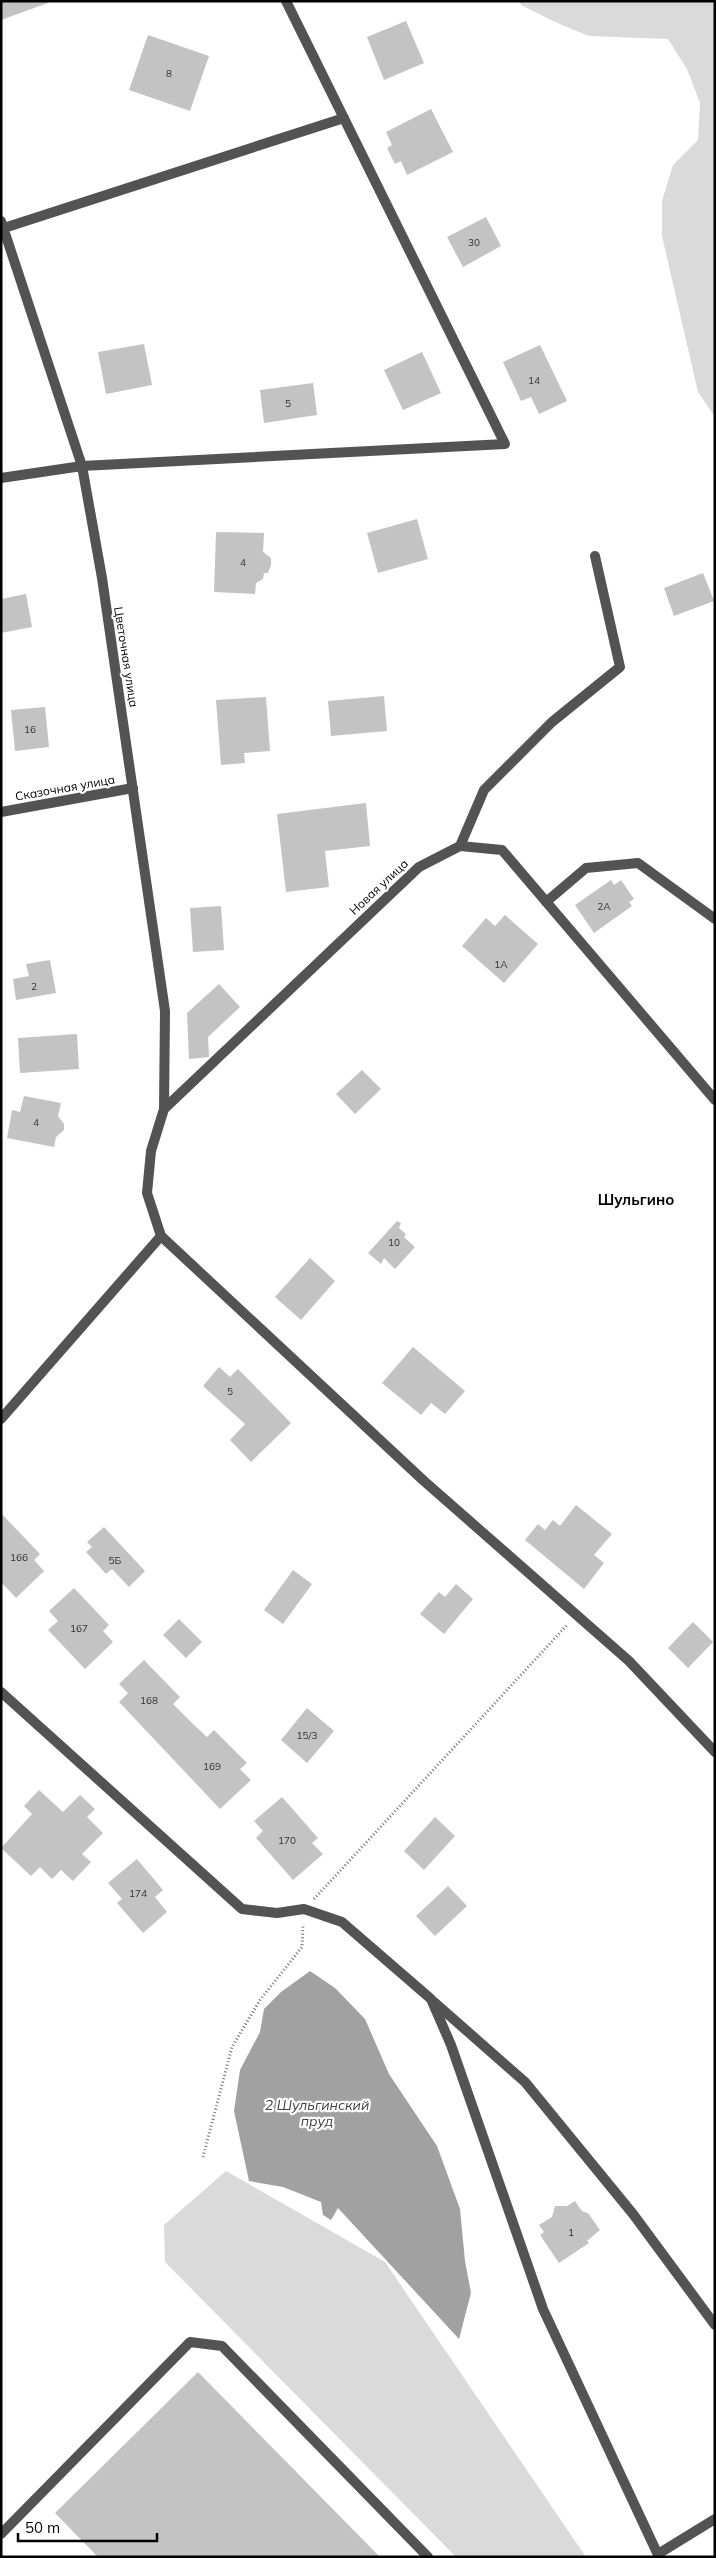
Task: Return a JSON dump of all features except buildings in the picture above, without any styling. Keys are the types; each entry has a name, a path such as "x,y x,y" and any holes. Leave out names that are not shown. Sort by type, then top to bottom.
{"street":[{"path":"1,478 82,466 505,444 286,1"},
{"path":"2,224 344,118"},
{"name":"Цветочная улица","path":"2,224 82,466 134,788 165,1011 164,1109"},
{"path":"595,556 620,667 552,722 484,790 460,846 502,850 715,1100"},
{"name":"Сказочная улица","path":"1,812 134,788"},
{"name":"Новая улица","path":"164,1109 419,867 460,846"},
{"path":"546,902 586,868 638,863 715,919"},
{"path":"164,1109 151,1151 147,1193 162,1236 424,1481 629,1661 715,1752"},
{"path":"1,1419 162,1236"},
{"path":"1,1692 242,1909 277,1913 304,1909 342,1922 525,2082 634,2214 715,2325"},
{"path":"431,1999 451,2045 543,2310 658,2556 715,2519"},
{"path":"1,2534 190,2342 222,2346 428,2557"}],"path":[{"path":"203,2157 232,2047 260,2000 302,1947 304,1909 576,1615"}],"shaded area":[{"path":"519,1 715,1 715,417 698,392 662,236 662,201 673,165 698,140 700,103 687,69 668,39 589,36 521,5"},
{"path":"226,2171 385,2262 586,2557 456,2557 165,2262 164,2225"}],"water":[{"name":"2 Шульгинский пруд","path":"310,1971 335,1988 365,2019 389,2074 437,2146 460,2209 465,2261 471,2293 459,2339 338,2208 331,2220 323,2215 321,2202 283,2187 249,2181 234,2111 240,2070 260,2032 264,2009 281,1992"}],"district":[{"name":"Шульгино","path":"636,1200"}]}
